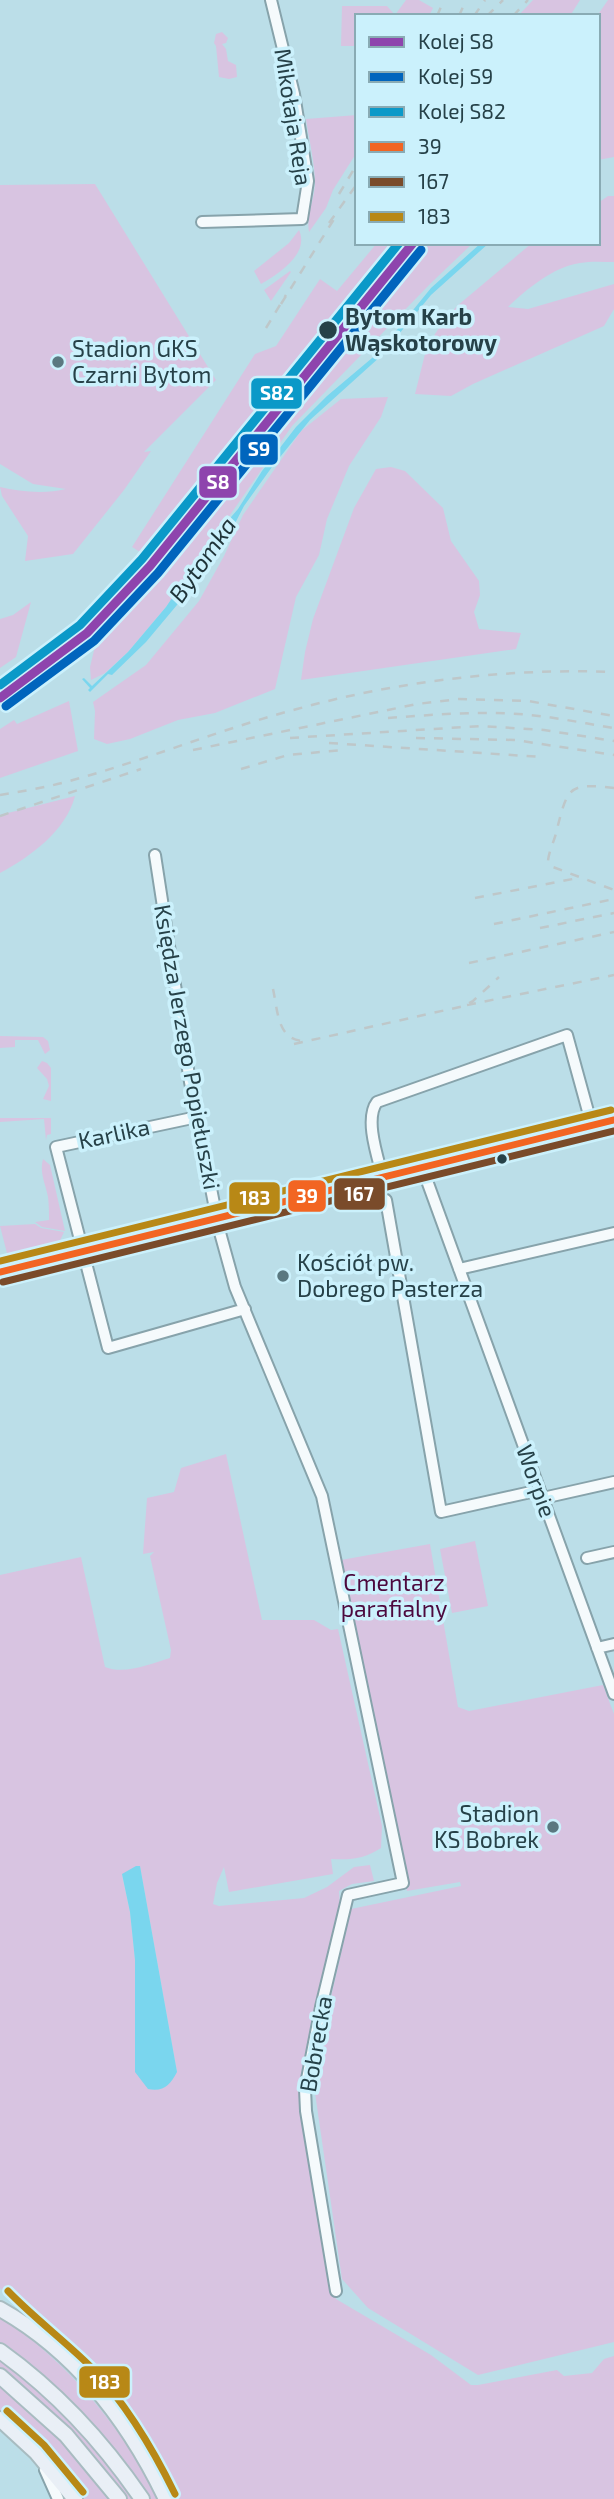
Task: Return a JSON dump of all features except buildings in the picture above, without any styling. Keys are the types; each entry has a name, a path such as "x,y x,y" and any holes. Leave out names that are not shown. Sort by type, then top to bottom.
{"main road":[{"path":"0,2298 85,2377 117,2415 139,2448 166,2499"},
{"path":"0,2309 22,2321"},
{"path":"0,2351 66,2407 118,2465 142,2499"},
{"path":"0,2376 57,2426 89,2460 119,2499"},
{"path":"2,2421 36,2452 75,2499"}],"street":[{"name":"Mikołaja Reja","path":"202,222 302,219 308,181 305,159 294,94 271,0"},
{"name":"Księdza Jerzego Popiełuszki","path":"155,855 197,1117 217,1219 236,1287 322,1496 403,1883"},
{"path":"383,1178 371,1123 376,1102 567,1035 592,1126"},
{"name":"Karlika","path":"197,1117 56,1147 108,1348 245,1309"},
{"path":"0,1272 614,1120"},
{"name":"Worpie","path":"422,1167 614,1694"},
{"path":"386,1200 441,1512 531,1492 543,1498 614,1482"},
{"path":"459,1269 614,1234"},
{"path":"587,1558 614,1552"},
{"path":"597,1648 614,1644"},
{"name":"Bobrecka","path":"336,2291 306,2111 305,2089 321,2007 348,1895 403,1883"},
{"path":"36,2452 58,2499"}],"green space":[{"path":"406,0 419,0 433,8 430,14 396,14"},
{"path":"533,0 580,0 571,14 520,14"},
{"path":"608,0 614,0 614,157 600,160 600,14"},
{"path":"342,6 387,6 394,14 355,14 355,46 341,46"},
{"path":"222,32 228,38 226,43 222,44 226,49 228,61 236,65 237,77 229,79 219,77 214,43 216,34"},
{"path":"355,115 355,155 333,190 326,208 309,232 315,184 306,119"},
{"path":"95,184 216,380 144,452 151,451 73,554 25,561 28,536 2,496 0,487 33,492 66,489 33,484 0,464 0,185"},
{"path":"608,196 614,196 614,262 584,262 560,269 532,286 508,307 528,309 614,284 614,309 604,326 451,396 415,394 427,346 457,306 530,245 600,245 600,202"},
{"path":"299,230 301,239 296,255 276,275 261,284 254,271 289,243"},
{"path":"375,245 393,245 140,552 132,547 255,354 276,346 320,279 337,291"},
{"path":"420,245 471,245 292,426 166,607 128,652 105,673 91,680 90,667 97,638"},
{"path":"291,272 271,301 264,290"},
{"path":"388,397 381,417 349,466 327,519 319,555 296,597 275,689 215,713 178,720 130,739 107,744 94,739 93,702 146,665 199,601 243,515 301,431 341,399"},
{"path":"391,467 405,471 443,508 451,541 479,581 480,595 474,612 479,629 521,633 516,649 301,680 313,619 354,508 376,469"},
{"path":"31,602 16,657 0,668 0,619 13,615"},
{"path":"69,701 78,751 0,778 0,729 14,720 17,724"},
{"path":"75,796 64,821 55,832 35,851 0,873 0,815"},
{"path":"0,1036 43,1037 48,1041 50,1050 45,1054 38,1040 15,1040 15,1047 0,1048"},
{"path":"42,1061 51,1068 51,1101 43,1099 49,1086 47,1079 37,1068"},
{"path":"0,1118 51,1118 51,1134 47,1135 46,1140 44,1119 0,1122"},
{"path":"43,1159 50,1165 65,1231 42,1227 35,1222 49,1220"},
{"path":"35,1224 41,1228 64,1232 58,1245 8,1257 0,1226"},
{"path":"226,1454 262,1620 314,1620 331,1630 338,1629 382,1826 381,1848 358,1858 331,1859 333,1874 229,1892 224,1867 217,1883 213,1904 219,1906 304,1898 327,1887 354,1867 370,1865 374,1881 352,1884 339,1891 340,1907 302,2096 336,2299 431,2355 471,2385 557,2370 564,2376 592,2373 604,2359 614,2356 614,2499 173,2499 143,2439 105,2384 75,2351 0,2288 0,1575 81,1557 105,1667 129,1669 170,1658 171,1650 150,1556 154,1552 143,1554 147,1498 174,1492 181,1468","holes":["140,1866 177,2072 135,2072 135,1960 130,1912 122,1875"]},
{"path":"475,1541 488,1606 452,1613 440,1549"},
{"name":"Cmentarz parafialny","path":"430,1544 458,1707 469,1711 603,1685 614,1714 614,2342 478,2375 368,2308 342,2279 315,2093 329,2006 351,1909 461,1886 460,1882 407,1891 341,1560"},
{"path":"0,2316 48,2354 91,2398 128,2446 160,2499 150,2499 122,2458 71,2400 0,2342"},
{"path":"0,2359 38,2390 73,2424 134,2499 126,2499 99,2463 68,2429 0,2368"},
{"path":"0,2384 59,2437 110,2499 83,2499 44,2452 0,2410"}],"water":[{"name":"Bytomka","path":"479,245 487,245 431,295 381,356 310,420 244,506 230,533 182,599 146,642 90,692 82,679 92,686 128,652 166,607 212,539 238,509 262,471 296,427 327,396 378,353 431,288"},
{"path":"140,1866 177,2072 169,2084 158,2089 148,2089 135,2072 135,1960 130,1912 122,1874"}],"railway":[{"path":"438,14 444,0"},
{"path":"460,14 466,0"},
{"path":"475,14 485,0"},
{"path":"489,14 503,0"},
{"path":"515,14 528,0"},
{"path":"339,194 355,167"},
{"path":"329,223 355,187"},
{"path":"281,304 336,216"},
{"path":"266,328 286,295"},
{"path":"0,795 73,780 269,717 375,691 454,678 534,672 614,672"},
{"path":"193,750 417,704 459,699 528,701 614,716"},
{"path":"388,718 502,713 542,716 614,728"},
{"path":"290,738 481,726 544,730 614,741"},
{"path":"416,738 515,740 614,755"},
{"path":"329,743 542,757"},
{"path":"241,769 288,755 343,750"},
{"path":"0,816 141,769"},
{"path":"614,788 588,786 573,790 564,804 548,861 553,867 614,890"},
{"path":"475,898 578,878"},
{"path":"494,924 614,899"},
{"path":"540,928 614,913"},
{"path":"469,963 614,932"},
{"path":"467,1005 614,975"},
{"path":"294,1044 464,1006 499,977"},
{"path":"273,989 284,1030 296,1040 305,1041"}],"rail line":[{"name":"S82","path":"0,685 80,625 142,559 397,245"},
{"name":"S8","path":"0,698 87,633 150,566 411,245"},
{"name":"S9","path":"6,706 94,641 158,573 421,250"}],"transit line":[{"name":"183","path":"0,1261 611,1110"},
{"name":"39","path":"0,1272 614,1120"},
{"name":"167","path":"3,1282 614,1131"},
{"name":"183","path":"8,2291 105,2382 138,2428 175,2494"},
{"name":"183","path":"7,2411 44,2445 83,2492"}],"place":[{"name":"Bytom Karb Wąskotorowy","path":"328,330"},
{"name":"Stadion GKS Czarni Bytom","path":"58,362"},
{"name":"Kościół pw. Dobrego Pasterza","path":"283,1276"},
{"name":"Stadion KS Bobrek","path":"553,1827"}]}
